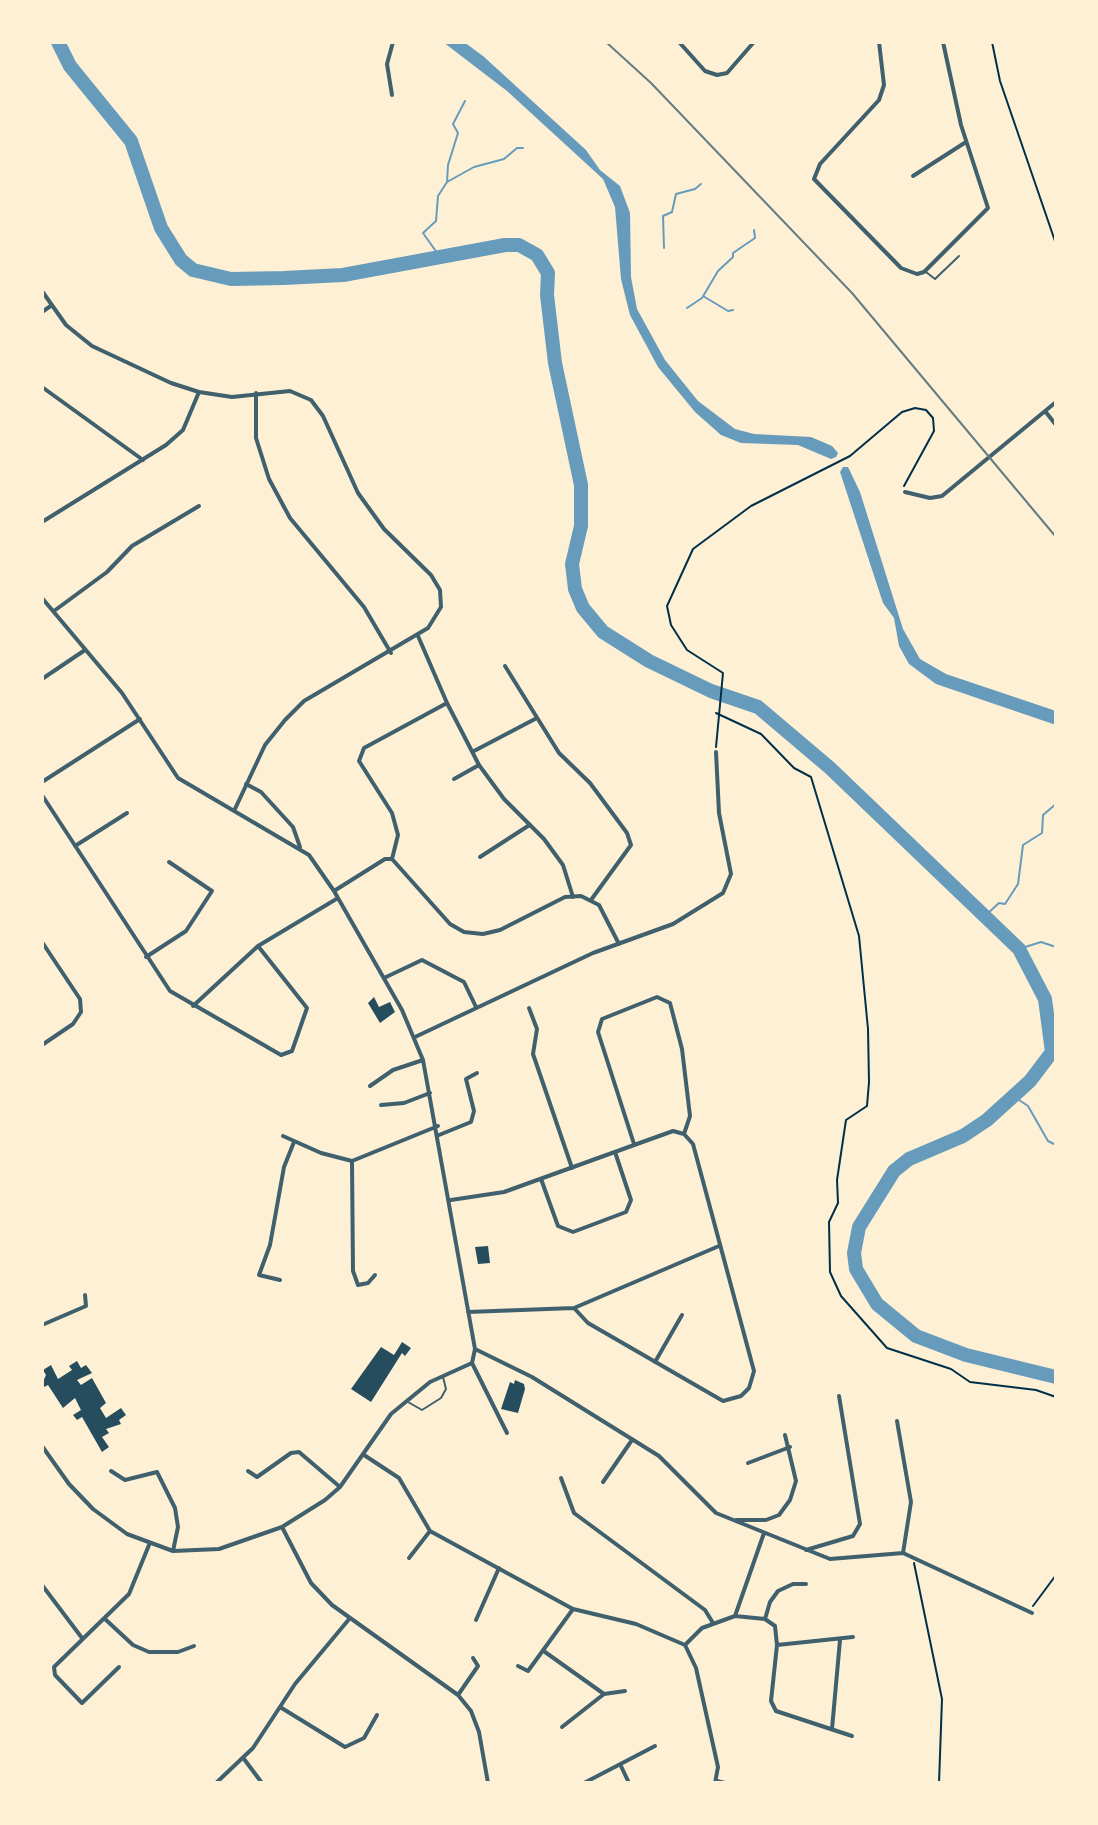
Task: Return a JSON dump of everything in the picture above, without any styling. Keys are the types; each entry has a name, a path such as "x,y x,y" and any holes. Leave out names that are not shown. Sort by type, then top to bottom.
{"street":[{"path":"392,95 387,64 393,42"},
{"path":"679,42 705,71 717,75 727,73 754,42"},
{"path":"879,42 884,85 879,100 820,164 814,179 909,274 925,271 988,208 966,142 943,42"},
{"path":"913,176 966,142"},
{"path":"42,291 66,325 92,346 199,392 232,397 290,391 311,400 323,416 358,493 384,529 437,582 443,600 435,622 391,653 304,701 265,745 233,812"},
{"path":"42,312 52,305"},
{"path":"42,387 143,460"},
{"path":"43,518 143,460 183,430 199,392"},
{"path":"256,393 256,438 269,479 290,518 364,607 391,653"},
{"path":"905,492 930,498 942,496 1056,402"},
{"path":"1045,411 1056,425"},
{"path":"54,611 107,572 132,546 199,506"},
{"path":"42,598 140,719 178,778 300,849 318,865 384,978 415,1037 423,1060 438,1126 475,1349 472,1363 507,1433"},
{"path":"418,636 447,703 479,765 504,799 544,839 563,865 573,897"},
{"path":"42,679 85,650"},
{"path":"505,666 521,687 535,719 559,753 590,783 627,833 631,845 591,901"},
{"path":"392,859 398,848 398,835 392,813 359,761 364,748 447,703"},
{"path":"42,782 140,719"},
{"path":"474,751 535,719"},
{"path":"415,1037 619,944 673,924 723,893 731,874 719,813 716,752"},
{"path":"454,779 479,765"},
{"path":"246,784 261,792 293,827 300,849"},
{"path":"42,795 170,991 281,1055 292,1051 307,1008 258,946"},
{"path":"75,846 127,813"},
{"path":"480,857 516,837 529,825"},
{"path":"334,891 385,859 392,859 450,924 464,932 483,934 500,930 565,897 573,897 599,905 619,944"},
{"path":"146,957 186,931 212,891 169,862"},
{"path":"193,1006 258,946 338,898"},
{"path":"42,942 80,999 81,1012 73,1024 42,1045"},
{"path":"384,978 422,960 464,982 476,1007"},
{"path":"634,1144 598,1032 602,1019 657,997 670,1003 682,1049 690,1116 684,1134"},
{"path":"529,1008 537,1029 533,1054 572,1168"},
{"path":"370,1086 393,1070 423,1060"},
{"path":"439,1135 471,1122 474,1111 466,1079 477,1073"},
{"path":"381,1105 404,1103 430,1093"},
{"path":"283,1136 352,1161 438,1126"},
{"path":"450,1200 504,1192 673,1131 684,1134 693,1144 754,1371 749,1388 741,1396 723,1401 588,1323 574,1308"},
{"path":"280,1280 259,1275 270,1245 284,1167 294,1142"},
{"path":"541,1179 558,1226 573,1232 626,1212 631,1200 615,1152"},
{"path":"352,1161 353,1271 358,1285 368,1283 375,1275"},
{"path":"468,1312 574,1308 719,1246"},
{"path":"42,1325 86,1306 85,1295"},
{"path":"655,1362 682,1315"},
{"path":"475,1349 532,1377 659,1456 716,1513 803,1551 830,1559 903,1553 1032,1613"},
{"path":"42,1446 69,1484 93,1509 149,1545 173,1551 219,1549 282,1527 340,1487 391,1414 406,1399 442,1376 472,1363"},
{"path":"803,1551 853,1536 860,1524 839,1396"},
{"path":"897,1421 911,1502 903,1553"},
{"path":"734,1521 766,1520 779,1515 784,1507 796,1481 785,1435"},
{"path":"603,1482 632,1440"},
{"path":"748,1463 790,1447"},
{"path":"248,1471 257,1477 291,1453 299,1452 340,1487"},
{"path":"364,1455 399,1478 430,1531 573,1609 636,1624 685,1645 696,1668 718,1767 716,1782 725,1783"},
{"path":"111,1471 125,1480 157,1472 175,1508 178,1527 173,1551"},
{"path":"561,1478 574,1513 705,1610 713,1623"},
{"path":"282,1527 311,1583 350,1618 458,1695 471,1711 479,1732 488,1783"},
{"path":"409,1558 430,1531"},
{"path":"735,1616 764,1533"},
{"path":"119,1667 82,1703 55,1675 54,1667 129,1594 149,1545"},
{"path":"476,1620 476,1612 499,1568"},
{"path":"765,1619 778,1591 793,1584 806,1584"},
{"path":"42,1585 82,1638"},
{"path":"518,1666 528,1671 545,1652 573,1609"},
{"path":"685,1645 702,1628 713,1623 735,1616 765,1619 775,1626 777,1645 771,1701 776,1711 852,1736"},
{"path":"105,1618 133,1645 149,1652 178,1652 194,1646"},
{"path":"216,1783 244,1759 280,1707 350,1618"},
{"path":"777,1645 853,1637"},
{"path":"832,1729 840,1639"},
{"path":"545,1652 604,1694"},
{"path":"458,1695 478,1666 473,1658"},
{"path":"562,1727 604,1694 625,1691"},
{"path":"280,1707 345,1747 364,1738 377,1715"},
{"path":"584,1783 655,1746"},
{"path":"244,1759 262,1783"},
{"path":"620,1764 629,1783"}],"lane":[{"path":"925,271 935,279 959,256"},
{"path":"406,1399 415,1408 424,1409 445,1393 442,1376"}],"path":[{"path":"992,42 1000,81 1056,244"},
{"path":"716,752 716,713 723,673 687,650 671,625 667,606 698,544 751,506 850,456 902,412 915,408 926,410 933,418 934,431 906,478 905,492"},
{"path":"716,713 761,734 794,768 811,777 859,936 869,1082 867,1106 846,1120 837,1180 838,1203 829,1222 830,1272 841,1296 887,1348 951,1369 970,1382 1024,1388 1056,1397"},
{"path":"916,1558 913,1568 942,1699 939,1783"},
{"path":"1022,1608 1034,1606 1056,1575"}],"water":[{"path":"443,42 464,42 483,56 586,150 600,170 620,186 630,213 631,277 637,309 665,360 698,401 735,429 754,434 811,437 832,446 838,453 836,457 831,459 798,445 741,443 721,435 695,412 658,367 630,315 621,279 615,207 603,179 507,91"},
{"path":"843,467 848,467 860,492 903,629 920,659 946,674 1056,711 1056,725 936,684 909,664 899,646 894,618 883,603 840,472"}],"building":[{"path":"374,997 379,1007 390,1002 395,1012 380,1023 368,1003"},
{"path":"488,1246 490,1263 478,1264 475,1247"},
{"path":"402,1342 411,1348 405,1356 402,1353 371,1402 351,1389 381,1347 394,1355"},
{"path":"77,1361 81,1368 86,1365 92,1373 77,1380 81,1385 92,1378 106,1403 100,1408 106,1418 121,1408 126,1415 119,1420 121,1424 106,1429 109,1433 102,1437 109,1447 102,1452 82,1417 77,1420 73,1415 81,1410 75,1398 63,1408 48,1385 44,1387 42,1384 46,1375 43,1370 51,1365 58,1379 72,1370 69,1366"},
{"path":"515,1380 524,1384 525,1389 518,1413 501,1409 510,1382 514,1384"}],"waterway":[{"path":"58,42 70,66 131,141 161,228 181,260 193,270 231,279 284,278 343,275 505,245 519,245 537,255 548,273 547,295 555,363 581,485 581,526 572,564 575,589 583,608 603,632 649,661 711,691 758,707 830,768 1019,949 1045,999 1052,1052 1030,1081 987,1120 963,1136 909,1159 894,1171 859,1227 854,1253 856,1269 877,1304 916,1336 966,1355 1056,1377"},
{"path":"440,257 423,233 436,221 438,196 447,182 448,165 458,133 453,124 465,101"},
{"path":"447,182 474,167 504,159 517,148 523,148"},
{"path":"664,248 663,216 672,212 676,194 695,189 701,184"},
{"path":"687,308 702,298 733,253 755,238 754,230"},
{"path":"703,296 728,311 733,310"},
{"path":"986,915 999,903 1005,904 1018,884 1023,845 1042,833 1043,815 1056,804"},
{"path":"1019,949 1041,942 1056,947"},
{"path":"1013,1096 1028,1106 1048,1141 1056,1145"}],"railway":[{"path":"606,42 651,83 852,293 1056,537"}]}
